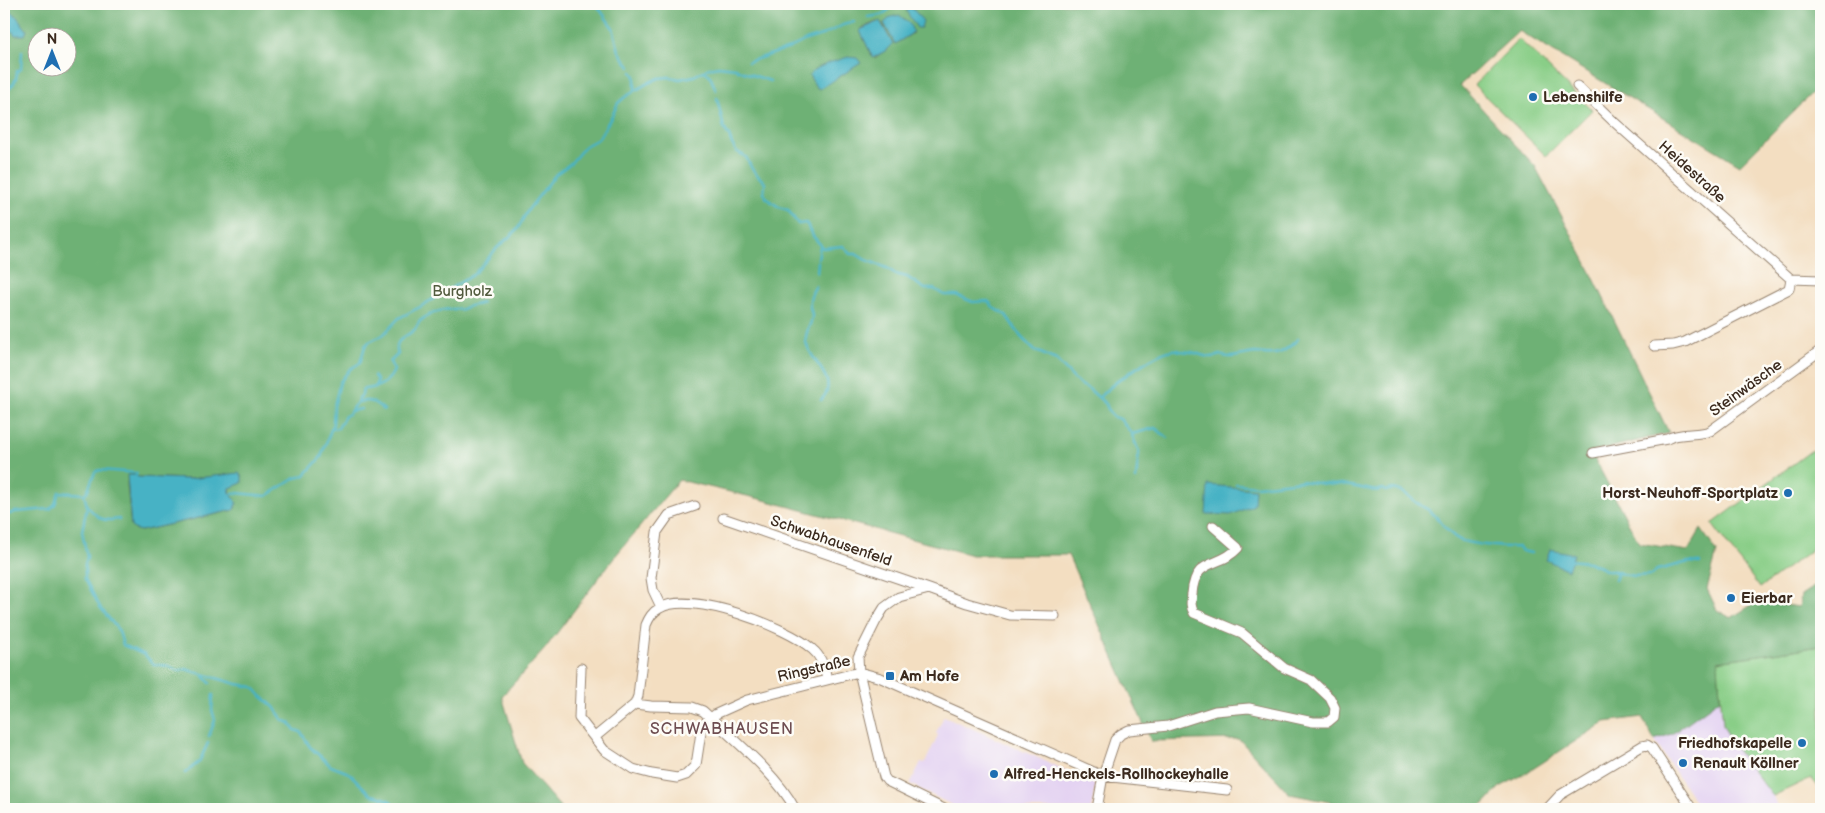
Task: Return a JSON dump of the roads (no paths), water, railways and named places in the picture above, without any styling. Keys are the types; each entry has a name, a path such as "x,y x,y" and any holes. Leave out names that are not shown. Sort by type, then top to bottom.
{"street":[{"name":"Heidestraße","path":"1577,86 1613,121 1790,279"},
{"path":"1654,346 1685,342 1789,288 1790,279 1821,280"},
{"name":"Steinwäsche","path":"1593,453 1667,439 1674,435 1710,432 1821,350"},
{"path":"661,607 653,590 651,578 657,532 670,515 682,509 695,506"},
{"name":"Schwabhausenfeld","path":"723,518 967,603 1010,615 1055,616"},
{"path":"1097,809 1103,776 1115,740 1121,734 1130,730 1168,726 1215,711 1249,708 1313,722 1328,722 1334,717 1336,708 1330,698 1311,680 1284,668 1242,633 1194,613 1191,607 1193,583 1198,573 1208,564 1224,559 1238,548 1212,526"},
{"path":"929,589 899,597 884,608 858,657 859,672 884,777 887,781 944,809"},
{"path":"595,738 635,704 638,696 646,625 651,615 661,607 697,604 735,611 756,619 803,642 814,650 822,661 827,679"},
{"path":"581,668 578,714 580,718 604,750 633,769 677,778 686,775 696,765 702,726 710,717"},
{"name":"Ringstraße","path":"710,717 747,700 859,672 881,678 1103,776 1228,790"},
{"path":"635,704 692,707 703,711 775,780 789,796 796,809"},
{"path":"1547,809 1560,795 1642,746 1647,745 1652,748 1692,809"}],"water":[{"path":"909,8 913,9 923,21 921,28 917,28 906,11"},
{"path":"14,13 27,30 25,35 15,35 10,29 8,14"},
{"path":"899,15 909,23 913,31 895,44 884,23 891,17"},
{"path":"880,21 893,44 873,58 860,31"},
{"path":"848,57 857,58 861,63 820,89 816,87 809,75 812,72 827,64"},
{"path":"239,473 242,476 242,483 230,488 230,492 237,503 234,510 141,531 131,527 127,475 189,479"},
{"path":"1208,485 1255,489 1254,505 1231,515 1206,514"},
{"path":"1550,549 1574,554 1568,570 1546,560"}],"waterway":[{"path":"6,4 10,13"},
{"path":"596,4 613,28 619,51 630,67"},
{"path":"868,17 882,15 896,4"},
{"path":"748,62 790,48 854,22"},
{"path":"4,92 14,83 17,71 21,69 22,51"},
{"path":"232,494 267,496 295,478 305,475 321,457 333,424 334,406 340,382 350,369 360,363 365,346 383,335 399,318 474,274 497,248 517,230 528,210 556,174 571,163 585,146 598,139 618,103 625,97 659,78 680,79 694,76 709,68 718,66 736,68 770,81"},
{"path":"704,71 709,74 716,90"},
{"path":"632,72 635,76 635,90"},
{"path":"717,98 724,128 736,151 746,157 752,169 765,183 764,193 767,199 779,207 788,210 798,224 806,223 812,235 823,248 843,246 850,254 856,254 889,269 895,274 907,277 925,289 934,289 944,295 956,295 973,302 988,301 995,309 1006,315 1021,337 1034,350 1056,360 1079,384 1089,389 1106,404 1109,412 1114,417 1120,419 1132,434 1155,428 1168,438"},
{"path":"818,259 820,246"},
{"path":"817,273 818,262"},
{"path":"816,286 810,299 812,319 807,332 806,342 828,385 826,393 821,400"},
{"path":"332,429 338,428 345,416 349,414 362,395 363,389 373,388 385,382 392,375 394,370 390,362 398,354 398,342 414,330 420,321 440,311 461,310 468,306 482,303"},
{"path":"1099,398 1104,392 1136,368 1170,351 1177,350 1212,357 1220,355 1232,357 1255,353 1273,354 1279,353 1298,339"},
{"path":"374,376 377,380 376,386"},
{"path":"358,402 372,402 384,410"},
{"path":"351,411 361,409"},
{"path":"1132,435 1139,452 1136,479"},
{"path":"4,516 15,512 50,509 55,504 59,492 84,494 87,492 95,472 100,470 137,473 136,475"},
{"path":"1236,484 1257,486 1300,481 1334,485 1341,484 1376,491 1383,489 1386,491 1395,490 1403,493 1430,511 1450,533 1462,541 1519,547 1522,551 1531,553"},
{"path":"84,494 87,506 82,531 87,557 85,579 100,607 119,631 123,645 145,655 153,664 168,666 178,671 186,669 253,687 274,707 283,720 290,723 295,730 301,732 310,747 331,766 349,773 371,795 386,799 393,803 397,809"},
{"path":"87,506 105,520 119,519"},
{"path":"1568,560 1589,562 1608,571 1635,576 1651,575 1657,570 1689,562 1700,563"},
{"path":"1615,572 1617,575 1615,580"},
{"path":"203,675 210,683"},
{"path":"209,736 215,720 212,710 213,695"},
{"path":"185,773 199,762 208,743"}],"place":[{"name":"Lebenshilfe","path":"1533,97"},
{"name":"Horst-Neuhoff-Sportplatz","path":"1788,493"},
{"name":"Eierbar","path":"1731,598"},
{"name":"Am Hofe","path":"890,676"},
{"name":"Friedhofskapelle","path":"1802,743"},
{"name":"Renault Köllner","path":"1683,763"},
{"name":"Alfred-Henckels-Rollhockeyhalle","path":"994,774"}],"district":[{"name":"SCHWABHAUSEN","path":"722,729"}],"park label":[{"name":"Burgholz","path":"462,291"}]}
